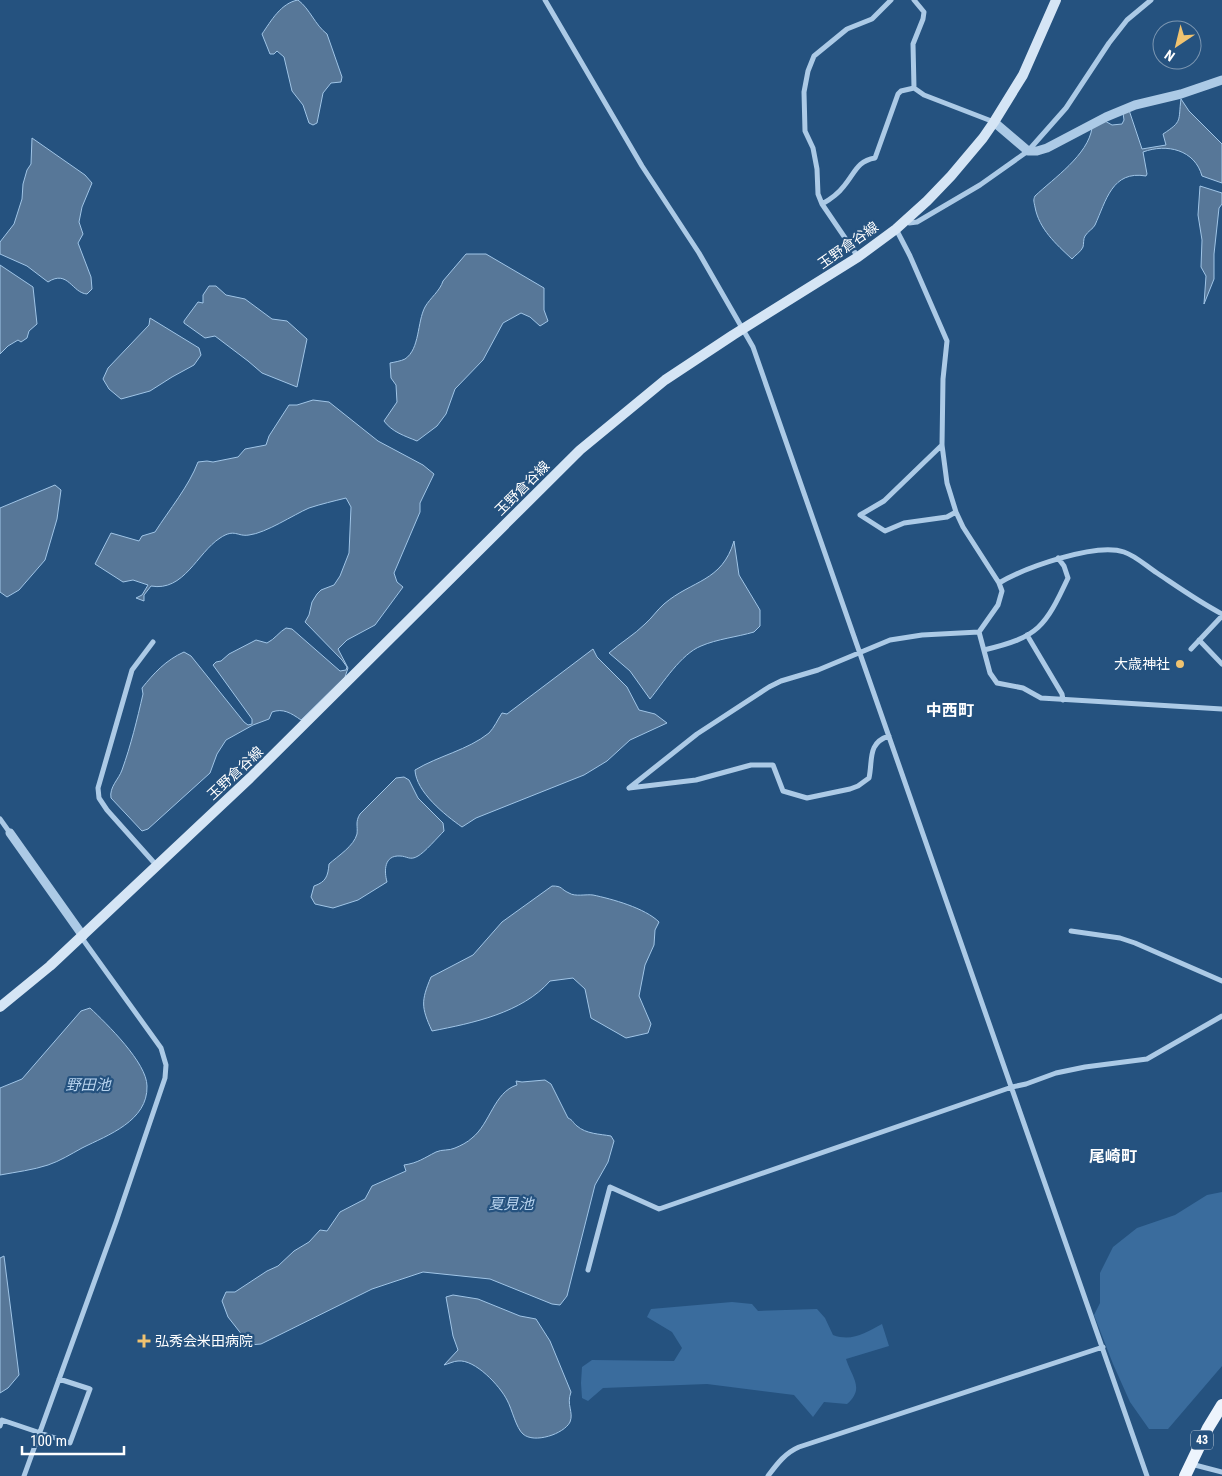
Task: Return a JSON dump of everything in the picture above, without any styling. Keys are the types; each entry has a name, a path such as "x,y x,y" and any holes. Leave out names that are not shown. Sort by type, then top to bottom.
{"main road":[{"name":"玉野倉谷線","path":"0,1007 83,936 318,712 580,450 665,380 858,257 896,229 927,201 952,176 994,122 1024,75 1056,0"},
{"name":"43","path":"1185,1476 1222,1405"}],"street":[{"path":"545,0 637,158 699,253 753,347 1103,1347 1145,1475"},
{"path":"858,257 822,204 818,194 817,169 813,148 804,131 804,92 808,70 814,56 847,29 872,20 890,0"},
{"path":"914,0 924,12 914,44 914,88"},
{"path":"906,220 909,223 917,222 980,185 1028,151 1066,108 1109,43 1128,20 1151,0"},
{"path":"822,204 835,196 844,187 862,161 875,158 898,94 901,91 914,88 924,95 994,122 1028,151 1037,151 1047,148 1106,117 1135,105 1181,94 1222,80"},
{"path":"896,229 910,256 947,341 943,379 942,445 947,483 963,527 999,583 1002,591 998,605 979,632"},
{"path":"942,445 884,501 860,515 885,531 904,523 947,517 956,512"},
{"path":"999,583 1028,569 1058,558 1089,552 1122,551 1222,615 1191,649"},
{"path":"984,650 1006,645 1027,635 1049,617 1068,578 1064,566 1058,558"},
{"path":"889,736 880,739 873,748 868,778 858,786 807,798 783,792 773,765 751,765 696,780 629,788 697,734 781,680 818,670 890,640 922,634 979,632"},
{"path":"979,632 990,673 997,683 1023,688 1041,698 1222,710"},
{"path":"1027,635 1062,694 1063,700"},
{"path":"1199,640 1222,664"},
{"path":"153,642 132,670 98,788 99,798 107,810 157,866"},
{"path":"0,819 161,1048 166,1065 159,1099 24,1476"},
{"path":"1071,931 1120,938 1222,980"},
{"path":"588,1270 610,1187 658,1209 1056,1073 1085,1067 1147,1059 1222,1016"},
{"path":"768,1476 778,1462 790,1451 799,1447 1103,1347"},
{"path":"0,1426 2,1420 70,1443 90,1389 59,1379"},
{"path":"1190,1464 1222,1472"}],"shaded area":[{"path":"1222,1192 1222,1366 1168,1429 1149,1429 1130,1402 1094,1315 1100,1303 1100,1273 1113,1247 1137,1228 1175,1215 1207,1195"},
{"path":"732,1302 752,1304 758,1311 817,1309 825,1318 833,1335 846,1338 858,1336 882,1324 889,1346 846,1359 856,1383 855,1393 847,1404 824,1402 813,1417 794,1395 707,1384 603,1388 588,1401 582,1398 582,1367 592,1360 674,1361 682,1348 672,1332 647,1317 651,1309"}],"water":[{"path":"298,0 327,34 342,77 341,82 331,83 323,93 317,123 313,125 309,123 303,105 292,91 284,57 277,51 274,54 270,54 262,34 273,18 286,5"},
{"path":"1181,99 1189,111 1222,144 1222,183 1202,176 1193,160 1179,151 1161,148 1143,152 1146,176 1134,175 1125,178 1112,189 1095,225 1085,236 1082,249 1072,259 1054,242 1044,229 1037,215 1034,201 1035,196 1077,157 1089,138 1092,128 1105,121 1112,125 1122,124 1124,120 1123,113 1129,110 1142,149 1166,145 1163,134 1177,123"},
{"path":"32,138 85,175 92,183 82,207 79,222 83,234 78,243 91,277 92,289 87,294 82,293 60,278 48,282 27,266 0,254 0,242 14,224 22,199 23,184 31,164"},
{"path":"1200,186 1222,193 1214,254 1214,279 1204,304 1206,276 1201,267 1202,240 1198,215"},
{"path":"466,254 486,254 544,288 544,310 548,321 540,326 530,317 521,313 503,323 483,360 455,389 446,414 437,426 417,441 395,431 384,421 397,402 396,385 391,378 390,363 403,360 410,355 416,342 425,307 440,288 443,281"},
{"path":"0,265 33,287 37,324 29,331 27,338 21,342 18,340 0,354"},
{"path":"209,286 216,286 226,295 245,299 272,319 287,321 307,339 297,387 262,373 215,336 205,338 184,323 198,302 203,303 203,295"},
{"path":"150,318 199,348 201,355 194,365 150,391 121,399 109,389 103,379 108,368 149,325"},
{"path":"313,400 329,402 378,441 423,465 434,474 420,503 420,512 394,573 397,582 403,587 375,625 347,640 338,649 348,668 345,677 301,720 287,712 272,712 269,719 253,725 226,740 217,754 210,773 148,829 142,831 111,798 111,794 122,770 131,742 143,694 142,688 166,663 184,652 191,656 248,725 252,724 252,719 213,665 229,654 256,640 267,643 286,628 292,629 340,671 346,670 347,667 342,660 305,622 317,594 321,590 334,585 340,576 349,553 351,507 346,498 309,508 256,534 233,533 225,535 212,545 181,577 172,583 162,586 151,586 144,595 144,601 136,598 142,595 148,585 133,580 123,582 95,564 111,533 139,541 142,536 155,532 184,489 198,462 213,462 238,457 245,449 266,445 269,436 289,405 297,405"},
{"path":"55,485 61,490 57,519 45,560 19,590 7,597 0,592 0,508"},
{"path":"734,541 739,575 760,610 760,626 754,632 701,646 686,655 650,699 630,671 609,653 648,622 664,604 714,573 729,554"},
{"path":"593,649 597,657 627,687 639,710 655,714 667,723 630,740 607,761 584,775 476,818 462,827 432,802 420,786 415,770 481,739 491,731 502,713 507,714"},
{"path":"404,777 409,780 418,798 443,823 444,831 421,854 411,858 395,856 391,858 386,864 387,882 358,900 333,908 315,904 311,897 314,886 324,880 329,864 353,843 357,834 357,822 360,814 396,778"},
{"path":"552,886 560,887 574,895 593,895 637,908 659,922 655,930 654,945 645,965 639,996 651,1024 648,1033 626,1038 591,1018 585,989 573,978 550,981 526,1001 496,1015 432,1031 424,1010 425,992 431,977 473,955 502,922"},
{"name":"野田池","path":"90,1008 125,1044 140,1066 147,1086 146,1098 141,1109 134,1118 114,1132 57,1162 0,1175 0,1088 22,1079 81,1011"},
{"name":"夏見池","path":"545,1080 551,1084 568,1118 581,1129 611,1136 614,1141 608,1162 595,1185 567,1296 560,1305 552,1304 490,1279 423,1272 372,1289 261,1344 250,1345 228,1317 222,1301 226,1292 235,1292 278,1266 294,1251 309,1242 320,1230 327,1231 340,1212 365,1199 372,1186 406,1171 404,1165 417,1162 438,1151 453,1149 468,1141 478,1132 503,1094 517,1085 516,1081"},
{"path":"4,1256 19,1375 8,1388 0,1393 0,1258"},
{"path":"453,1295 478,1299 520,1316 536,1319 550,1341 571,1392 569,1401 571,1418 567,1426 555,1434 541,1438 528,1437 518,1427 504,1394 486,1374 472,1364 465,1362 456,1361 444,1365 458,1350 453,1336 446,1297"}],"place":[{"name":"大歳神社","path":"1180,664"},
{"name":"弘秀会米田病院","path":"144,1341"}],"district":[{"name":"中西町","path":"950,710"},
{"name":"尾崎町","path":"1113,1156"}]}
